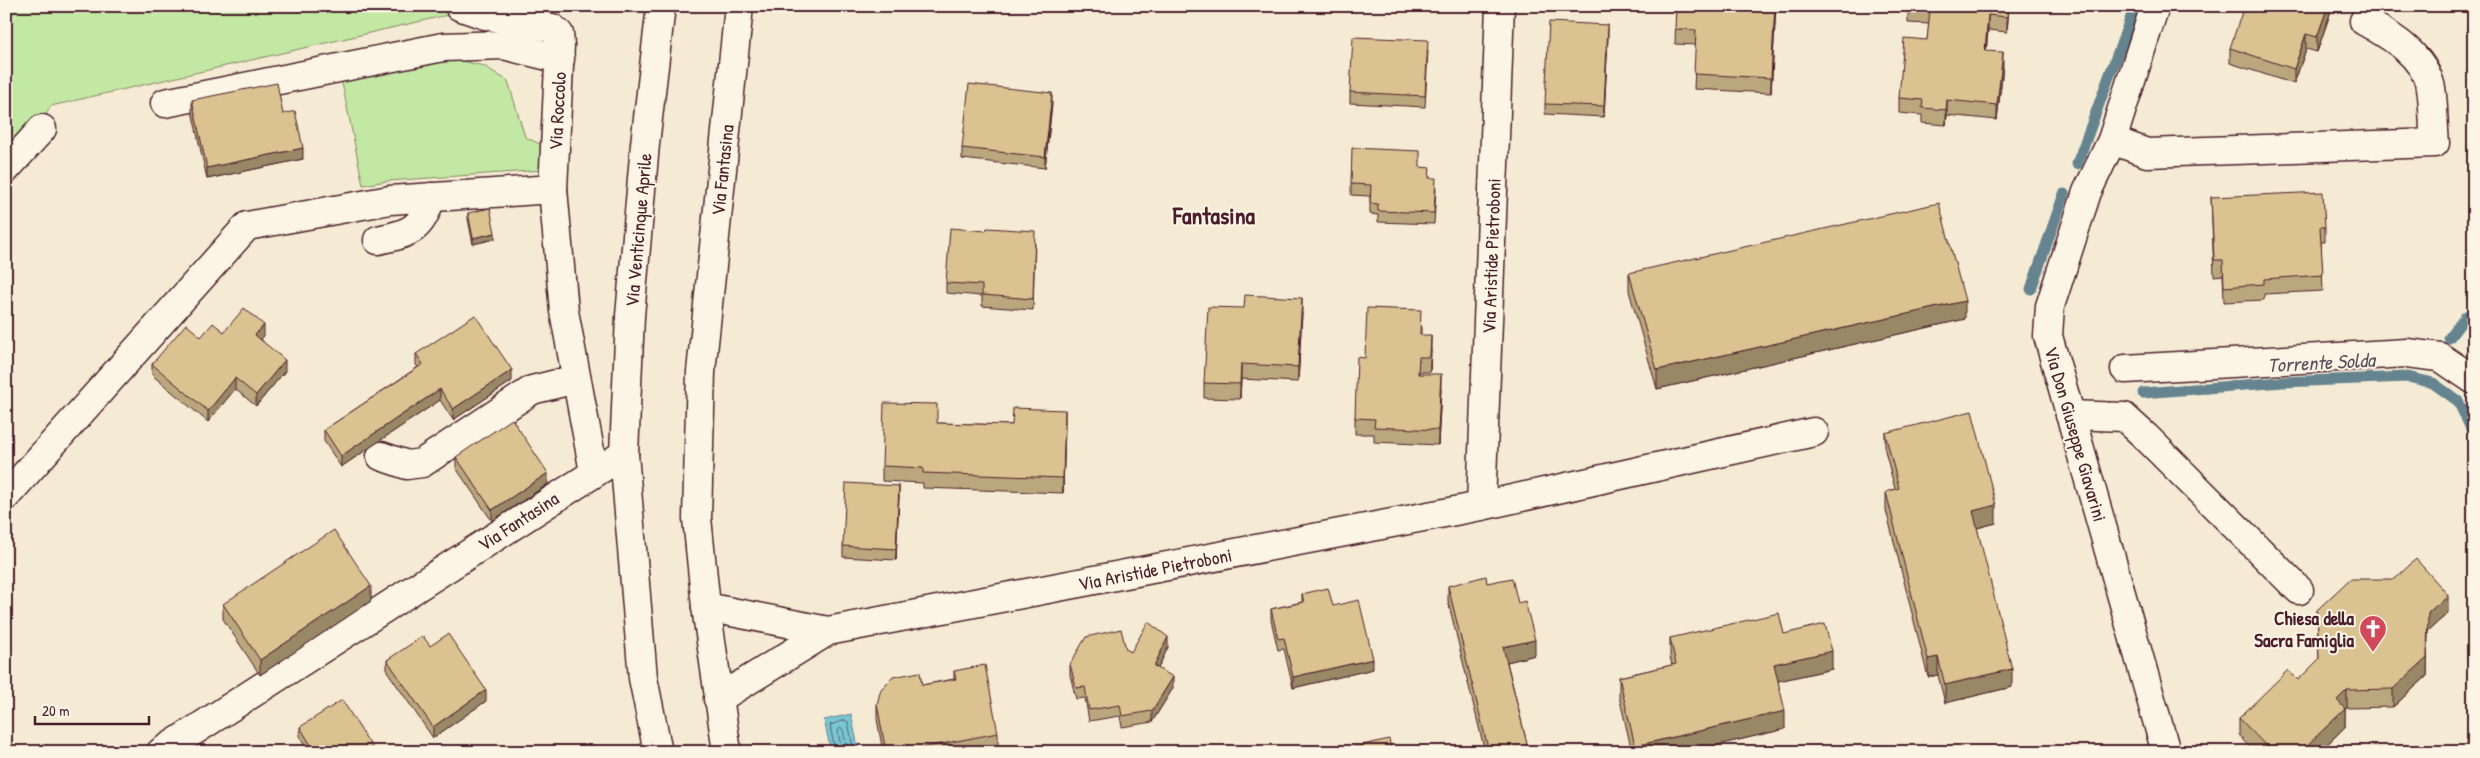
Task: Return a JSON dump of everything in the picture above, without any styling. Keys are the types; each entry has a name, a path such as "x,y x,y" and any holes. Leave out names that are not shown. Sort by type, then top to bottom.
{"street":[{"path":"459,6 486,15 552,28 559,34 560,59"},
{"name":"Via Venticinque Aprile","path":"624,454 630,316 661,6"},
{"name":"Via Fantasina","path":"727,752 706,607 697,518 700,372 739,6"},
{"name":"Via Aristide Pietroboni","path":"1482,506 1500,6"},
{"name":"Via Don Giuseppe Giavarini","path":"2155,6 2112,140 2087,192 2050,306 2048,336 2166,752"},
{"path":"2112,140 2147,153 2434,142 2430,86 2417,60 2397,40 2364,21"},
{"name":"Via Roccolo","path":"165,103 443,47 504,45 560,59 553,189 564,311 594,472"},
{"path":"6,169 42,129"},
{"path":"6,496 247,226 390,200 553,189"},
{"path":"378,240 400,235 415,227 424,219 431,197"},
{"path":"2125,369 2407,353 2440,357 2474,380"},
{"path":"381,456 407,465 422,463 532,390 576,379"},
{"path":"2070,415 2124,417 2154,444 2299,590"},
{"name":"Via Aristide Pietroboni","path":"718,698 828,631 1482,506 1814,432"},
{"path":"624,454 643,678 658,752"},
{"name":"Via Fantasina","path":"161,752 624,454"},
{"name":"Via Aristide Pietroboni","path":"706,607 828,631"}],"green space":[{"path":"6,6 487,6 51,106 30,143 6,161"},
{"path":"453,59 484,66 508,81 525,137 544,146 543,170 387,181 363,185 341,78"}],"water":[{"path":"851,714 859,752 831,752 824,720"}],"building":[{"path":"1676,6 1775,6 1771,78 1694,74 1696,30 1675,29"},
{"path":"1908,6 2008,6 2007,17 1988,15 1985,51 2003,52 1997,105 1947,100 1946,110 1922,108 1923,100 1899,98 1904,38 1927,40 1930,10 1908,8"},
{"path":"2244,6 2328,6 2317,37 2306,34 2294,69 2230,48"},
{"path":"1549,22 1608,25 1604,106 1545,104"},
{"path":"1353,37 1428,40 1425,96 1350,92"},
{"path":"277,83 283,114 295,111 303,148 207,168 192,100"},
{"path":"969,84 1052,93 1045,157 962,148"},
{"path":"1352,148 1420,151 1420,167 1430,168 1429,178 1436,178 1434,213 1378,211 1378,204 1370,203 1371,185 1351,184"},
{"path":"2323,192 2325,227 2320,227 2323,275 2264,279 2264,284 2224,287 2223,260 2214,260 2211,197"},
{"path":"1939,203 1965,301 1657,370 1629,273"},
{"path":"490,208 495,233 473,238 468,213"},
{"path":"950,228 986,231 987,228 1035,231 1033,299 982,295 982,285 946,283"},
{"path":"1245,295 1302,298 1298,367 1241,364 1240,384 1204,383 1208,307 1244,308"},
{"path":"244,308 264,325 255,335 285,360 256,395 235,378 208,411 152,364 186,324 201,337 213,323 224,332"},
{"path":"1367,308 1421,310 1420,335 1431,335 1430,357 1419,357 1418,374 1441,374 1438,430 1374,427 1375,419 1355,418 1357,357 1365,358"},
{"path":"475,315 512,370 453,409 440,389 341,456 324,430 423,364 416,354"},
{"path":"884,403 937,404 937,423 1012,425 1013,408 1065,410 1063,478 923,473 923,468 882,466"},
{"path":"1972,411 1996,505 1973,511 2012,669 1945,685 1938,657 1928,659 1886,492 1899,488 1885,433"},
{"path":"512,419 548,473 492,510 456,457"},
{"path":"846,483 899,486 896,549 843,546"},
{"path":"334,530 371,586 260,660 223,604"},
{"name":"Chiesa della Sacra Famiglia","path":"2416,559 2448,595 2428,613 2427,658 2393,689 2347,690 2337,700 2345,709 2300,752 2272,752 2239,718 2288,670 2298,680 2319,659 2317,610 2350,579 2395,579"},
{"path":"1486,576 1487,583 1512,578 1518,603 1525,601 1535,640 1503,647 1529,752 1489,752 1448,586"},
{"path":"1328,588 1333,606 1359,600 1373,659 1293,677 1284,638 1278,639 1271,609 1304,602 1302,594"},
{"path":"1779,613 1784,634 1825,624 1832,651 1774,664 1785,711 1635,746 1619,677 1676,664 1670,638"},
{"path":"1148,622 1168,637 1154,666 1173,677 1152,711 1122,716 1120,705 1089,710 1085,687 1076,688 1070,664 1086,637 1121,629 1126,649 1131,652"},
{"path":"448,634 486,690 433,727 387,660 423,636 430,646"},
{"path":"985,665 998,733 900,752 886,752 877,704 881,689 893,677 920,672 922,685 956,679 954,671"},
{"path":"342,700 375,752 315,752 300,727"},
{"path":"1389,739 1392,752 1332,752"}],"waterway":[{"name":"Torrente Solda","path":"2077,164 2135,6"},
{"name":"Torrente Solda","path":"2031,289 2064,194"},
{"path":"2449,338 2466,316 2474,314"},
{"name":"Torrente Solda","path":"2143,393 2283,382 2408,377 2433,383 2458,401 2474,435"}],"place":[{"name":"Chiesa della Sacra Famiglia","path":"2373,653"}],"district":[{"name":"Fantasina","path":"1214,215"}]}
